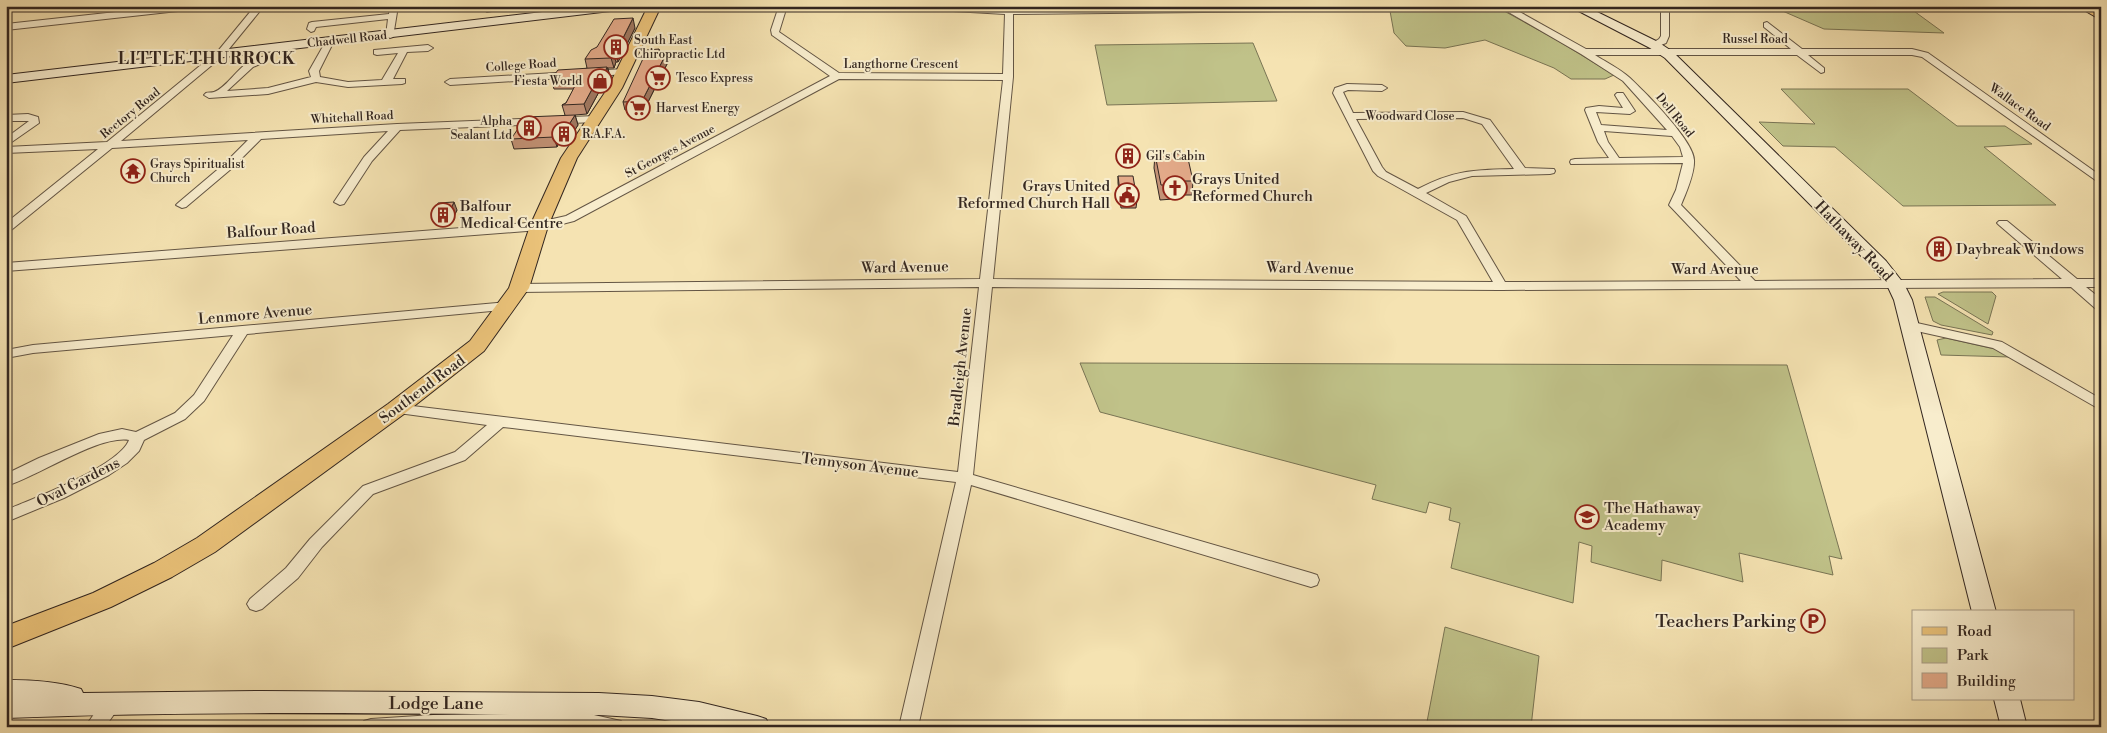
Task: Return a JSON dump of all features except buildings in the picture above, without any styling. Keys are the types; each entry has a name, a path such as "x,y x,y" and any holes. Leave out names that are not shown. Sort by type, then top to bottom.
{"main road":[{"name":"Southend Road","path":"6,642 102,600 162,570 206,545 396,409 477,346 520,288 539,226 569,158 596,119 624,72 655,6"},
{"path":"2083,6 2101,16"},
{"name":"Southend Road","path":"6,638 35,628"}],"street":[{"path":"6,26 196,6"},
{"name":"Rectory Road","path":"6,229 109,147 221,53 260,6"},
{"path":"390,34 394,6"},
{"path":"476,10 511,6"},
{"name":"Chadwell Road","path":"6,79 627,6"},
{"name":"Langthorne Crescent","path":"783,6 774,30 775,33 836,76 1008,77"},
{"path":"918,6 1009,9 1290,8"},
{"name":"Dell Road","path":"1502,6 1584,52 1626,79 1669,125 1685,147 1689,160 1682,190 1675,205 1752,285"},
{"name":"Hathaway Road","path":"1575,6 1658,48 1880,264 1896,284 1903,300 1983,610"},
{"path":"1658,48 1665,36 1665,6"},
{"name":"Bradleigh Avenue","path":"908,727 965,478 1008,77 1009,9"},
{"path":"312,25 392,16"},
{"path":"1767,24 1821,70"},
{"path":"316,79 314,71 330,41"},
{"path":"377,52 428,48"},
{"name":"Russel Road","path":"1584,52 1658,48 1799,52 1912,52 1925,54"},
{"path":"386,82 404,50"},
{"name":"Wallace Road","path":"1925,54 2101,181"},
{"path":"264,59 250,65 213,94 268,91 316,79 327,83 350,84 402,81"},
{"name":"College Road","path":"450,82 624,72"},
{"name":"St Georges Avenue","path":"539,226 570,218 836,76"},
{"path":"1349,116 1338,90 1347,87 1382,88"},
{"path":"1616,161 1603,142 1590,110 1630,111 1620,95"},
{"name":"Woodward Close","path":"1501,286 1462,218 1382,174 1377,169 1349,116 1463,115 1476,118 1486,122 1521,171"},
{"path":"6,118 28,117 34,119 34,123 6,143"},
{"name":"Whitehall Road","path":"6,150 109,147 259,135 397,127 596,119"},
{"path":"340,202 368,159 397,127"},
{"path":"1598,128 1673,133"},
{"path":"182,206 227,167 259,135"},
{"path":"1575,162 1689,160"},
{"path":"1418,193 1445,179 1460,175 1550,171"},
{"path":"2002,223 2101,306"},
{"name":"Balfour Road","path":"6,267 539,226"},
{"name":"Ward Avenue","path":"520,288 986,283 1501,286 2101,282"},
{"name":"Lenmore Avenue","path":"6,354 33,349 508,306"},
{"path":"1908,325 1996,345 2101,406"},
{"name":"Oval Gardens","path":"6,481 44,462 104,438 122,434 138,437 180,416 195,404 242,331"},
{"name":"Tennyson Avenue","path":"396,409 965,478 1311,580"},
{"path":"256,604 292,573 316,543 368,490 460,456 500,422"},
{"name":"Oval Gardens","path":"6,516 47,500 119,462 135,450 139,442 138,437"},
{"name":"Lodge Lane","path":"6,691 34,691 113,703"},
{"path":"2007,700 2014,727"},
{"path":"94,727 113,703"},
{"name":"Lodge Lane","path":"6,707 113,703 435,718 599,704 652,706 699,713 757,727"},
{"path":"371,727 435,718 584,721 614,727"}],"green space":[{"path":"1349,6 1495,6 1555,39 1614,75 1605,79 1571,79 1554,68 1485,40 1445,48 1406,46 1394,33 1390,11"},
{"path":"1771,6 1907,6 1944,33 1824,29"},
{"path":"1253,43 1277,101 1107,105 1095,45"},
{"path":"1781,89 1908,89 1957,126 2005,126 2032,144 1984,147 2056,205 1903,206 1835,147 1783,146 1759,122 1815,124"},
{"path":"1943,292 1992,292 1996,296 1988,324 1938,294"},
{"path":"1925,297 1935,297 1993,332 1992,335 1941,325 1933,321"},
{"path":"1946,338 1995,349 2010,357 1941,355 1937,340"},
{"path":"1080,363 1787,365 1842,559 1829,556 1833,575 1739,553 1743,582 1662,560 1661,581 1591,562 1592,546 1579,542 1573,603 1451,568 1460,523 1449,520 1451,508 1429,502 1426,513 1372,499 1376,485 1100,412"},
{"path":"1445,627 1539,656 1531,727 1426,727"}],"place":[{"name":"South East Chiropractic Ltd","path":"616,47"},
{"name":"Tesco Express","path":"658,78"},
{"name":"Fiesta World","path":"600,81"},
{"name":"Harvest Energy","path":"638,108"},
{"name":"Alpha Sealant Ltd","path":"529,128"},
{"name":"R.A.F.A.","path":"564,134"},
{"name":"Gil's Cabin","path":"1128,156"},
{"name":"Grays Spiritualist Church","path":"133,171"},
{"name":"Grays United Reformed Church","path":"1175,188"},
{"name":"Grays United Reformed Church Hall","path":"1127,195"},
{"name":"Balfour Medical Centre","path":"443,215"},
{"name":"Daybreak Windows","path":"1939,249"},
{"name":"The Hathaway Academy","path":"1587,517"},
{"name":"Teachers Parking","path":"1813,621"}],"district":[{"name":"LITTLE THURROCK","path":"207,58"}]}
